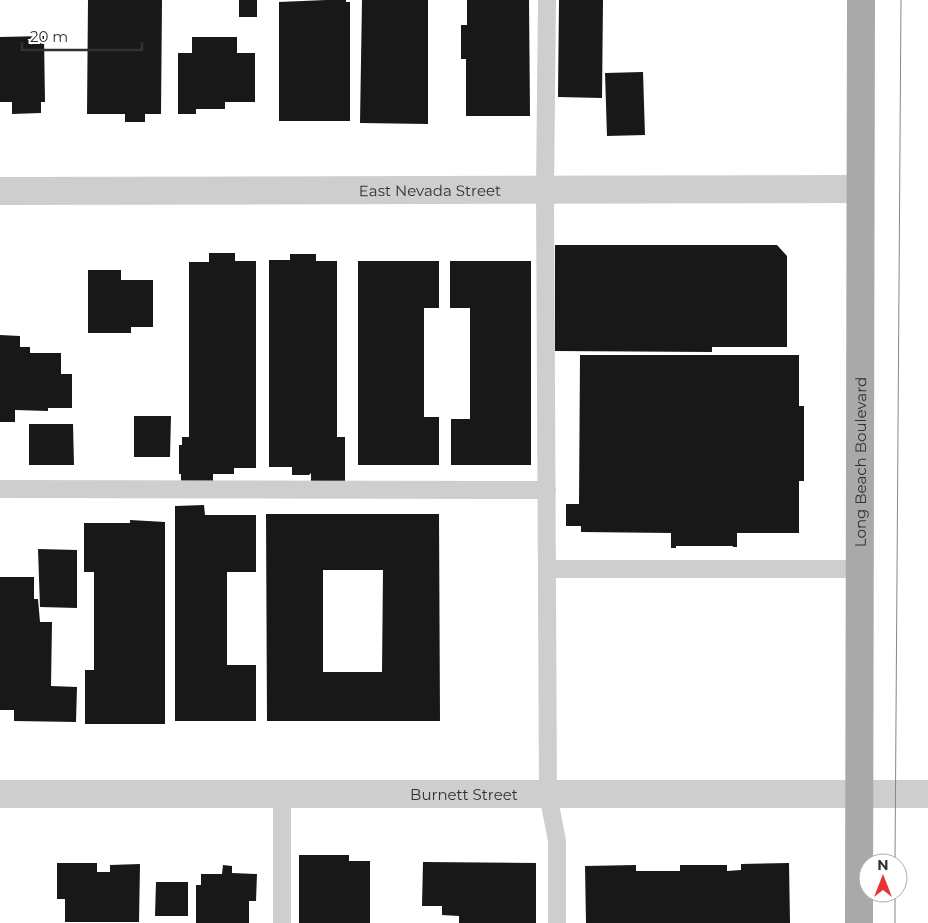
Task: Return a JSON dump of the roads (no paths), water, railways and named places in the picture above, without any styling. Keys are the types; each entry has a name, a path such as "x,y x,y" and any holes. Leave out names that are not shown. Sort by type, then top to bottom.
{"main road":[{"name":"Long Beach Boulevard","path":"859,923 860,0"}],"street":[{"name":"East Nevada Street","path":"0,191 860,189"},
{"name":"Burnett Street","path":"0,794 928,794"}],"lane":[{"path":"547,0 545,191 548,794 557,841 557,923"},
{"path":"0,489 547,490"},
{"path":"547,569 860,569"},
{"path":"282,794 282,923"}],"tram line":[{"path":"895,853 901,0"},
{"path":"895,903 895,923"}]}
